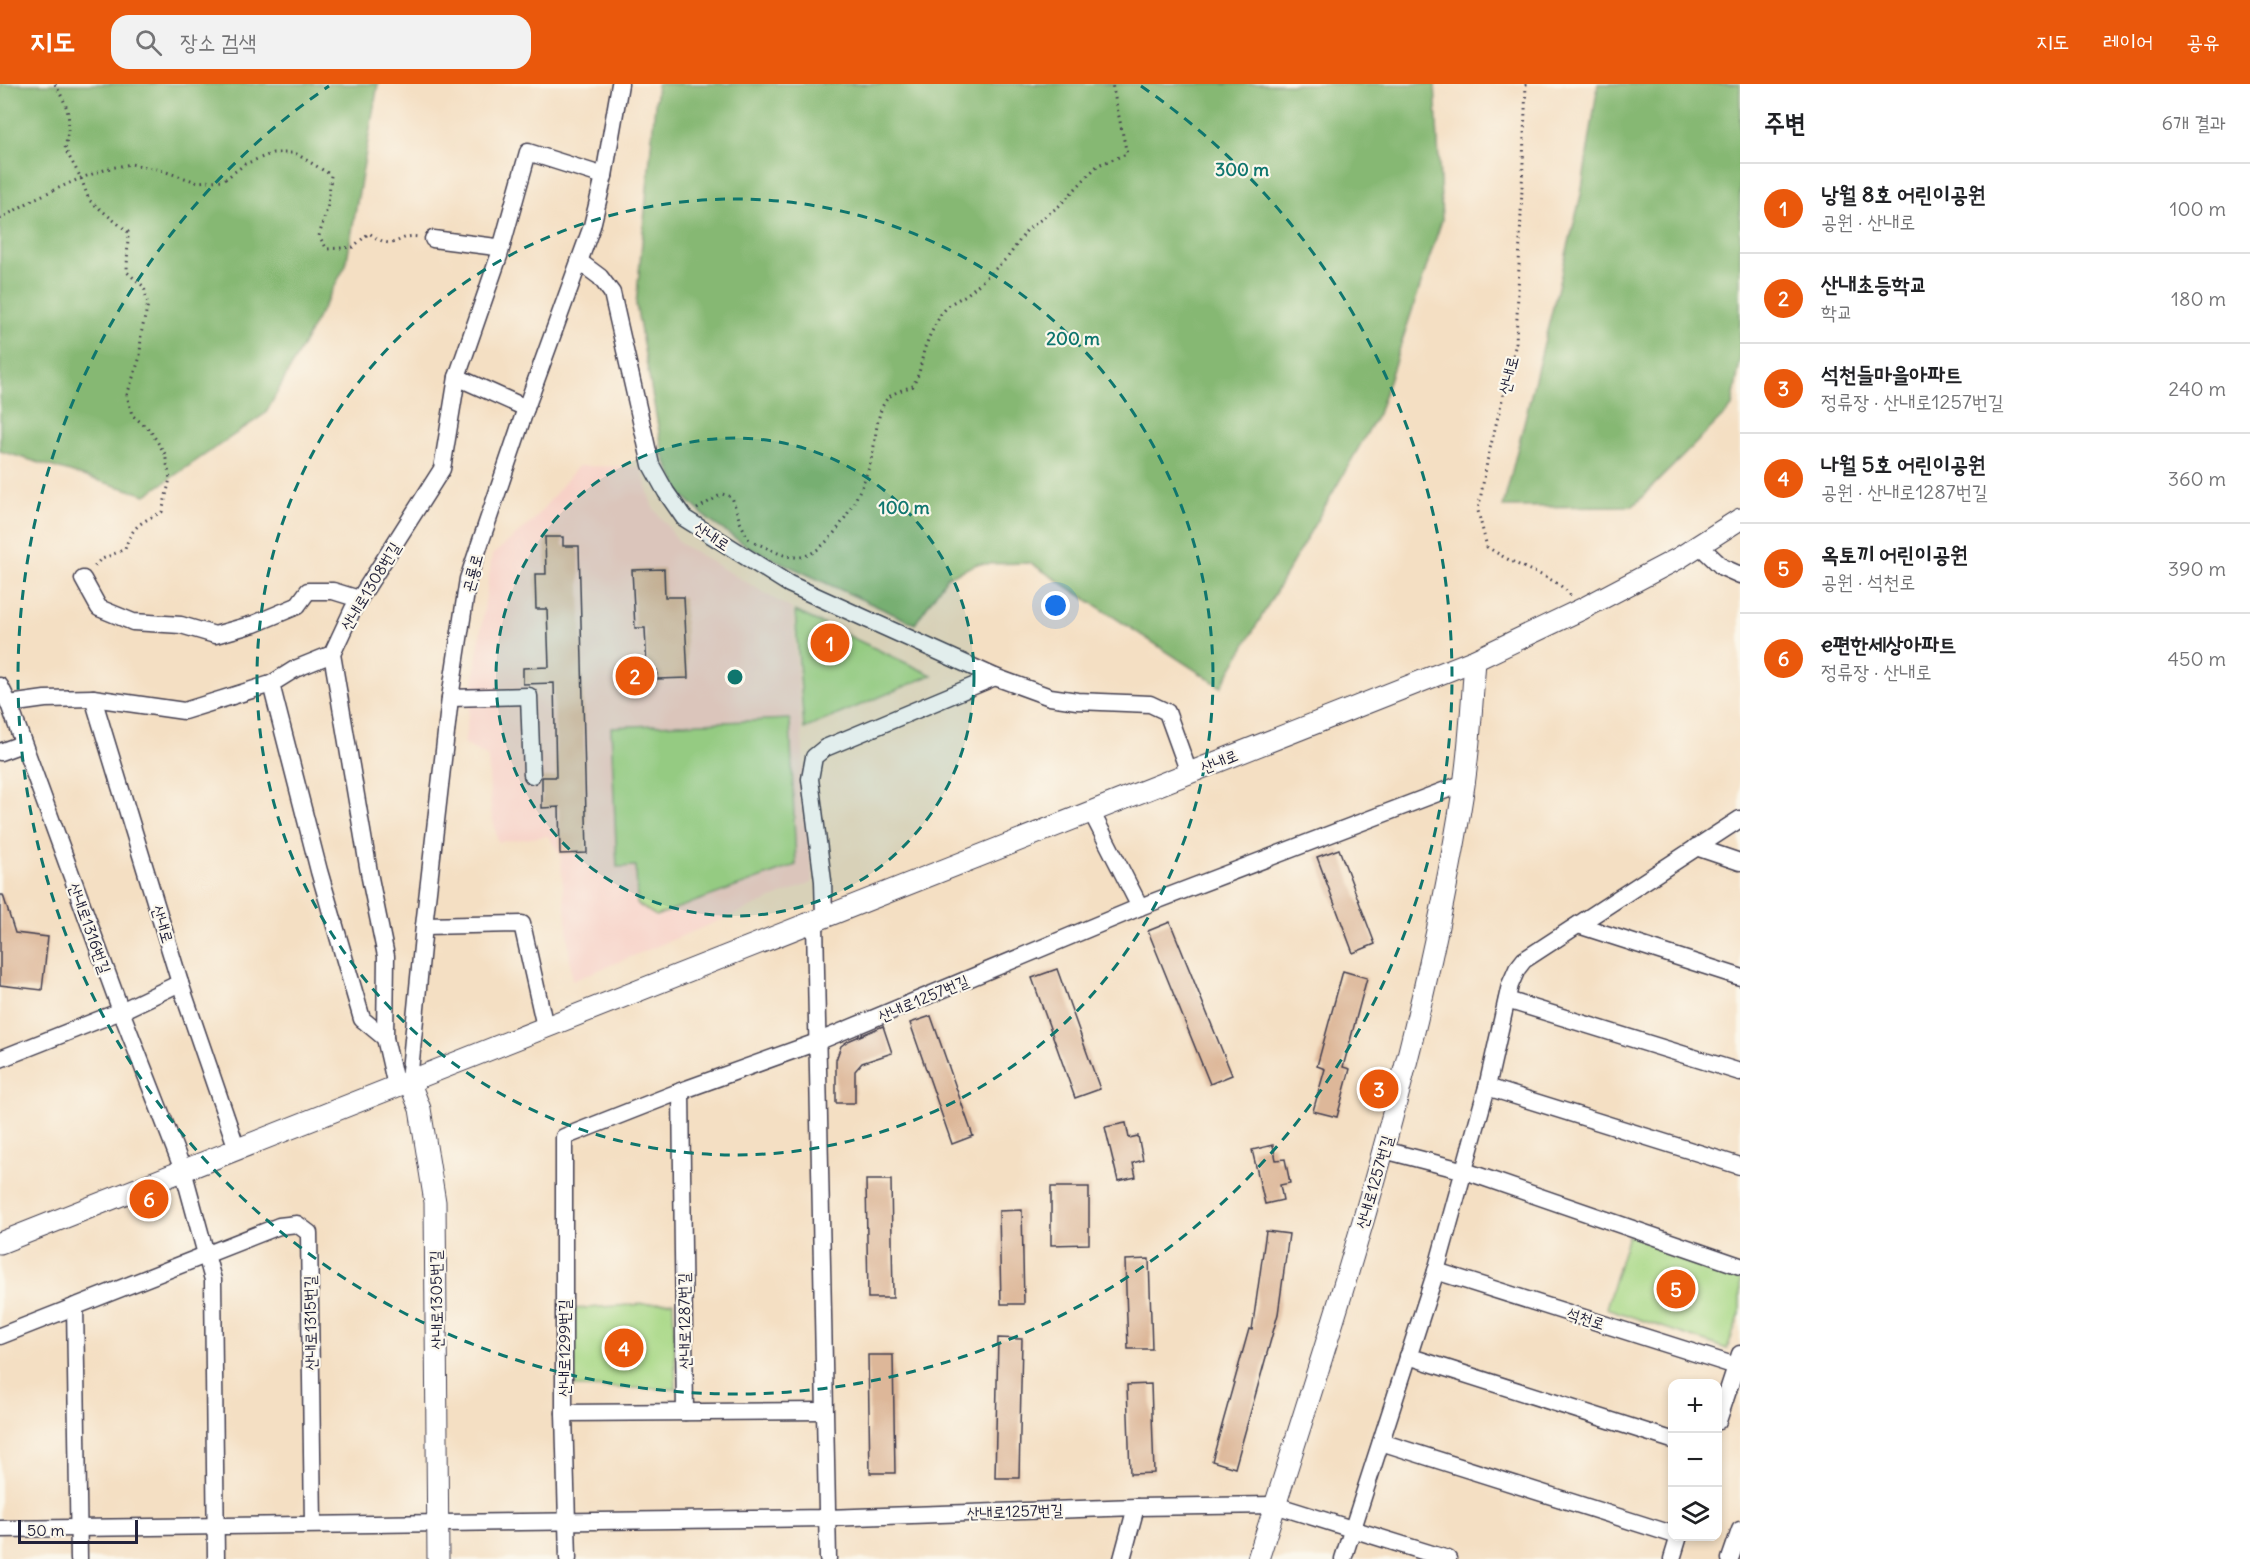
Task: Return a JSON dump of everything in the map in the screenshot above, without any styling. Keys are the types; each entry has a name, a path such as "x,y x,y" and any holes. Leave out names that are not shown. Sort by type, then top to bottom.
{"main road":[{"name":"산내로","path":"0,1243 1475,660 1582,609 1700,545 1740,519"},
{"name":"산내로1257번길","path":"1258,1559 1384,1150 1442,911 1464,783 1475,660"},
{"name":"산내로1305번길","path":"402,1084 420,1109 435,1202 438,1559"}],"street":[{"name":"곤룡로","path":"402,1084 424,926 450,698 468,579 526,408 592,226 620,84"},
{"name":"산내로1308번길","path":"332,654 359,599 442,469 457,377 502,245 528,152 603,176"},
{"path":"433,239 496,248 502,245"},
{"name":"산내로","path":"580,262 600,277 612,293 651,465 684,518 789,584 995,677 1050,697 1077,701 1150,704 1167,712 1189,773"},
{"path":"457,377 526,408"},
{"path":"1700,545 1722,567 1740,575"},
{"path":"83,579 99,608 134,622 181,625 215,635 254,624 297,606 308,591 333,591 359,599"},
{"path":"9,704 45,699 93,698 184,711 271,684 295,669 332,654 370,878 386,956 385,1038 402,1084"},
{"path":"828,1559 815,923 824,917 823,881 810,779 814,757 825,748 995,677"},
{"path":"271,684 319,871 362,1019 385,1038"},
{"name":"산내로1316번길","path":"0,686 9,704 121,1011 183,1170"},
{"path":"450,698 530,696 532,775"},
{"name":"산내로","path":"93,698 180,983 237,1149"},
{"path":"0,752 22,744"},
{"name":"산내로1257번길","path":"817,1042 1140,908 1464,783"},
{"path":"1091,811 1140,908"},
{"path":"1342,1559 1436,1271 1465,1171 1507,1000 1517,969 1524,960 1740,819"},
{"path":"1696,848 1740,862"},
{"path":"424,926 522,924 545,1027"},
{"path":"1578,925 1740,977"},
{"path":"0,1059 121,1011 180,983"},
{"path":"1507,1000 1740,1072"},
{"path":"681,1091 817,1042"},
{"path":"1487,1087 1740,1166"},
{"name":"산내로1299번길","path":"568,1559 564,1413 564,1137 681,1091"},
{"name":"산내로1287번길","path":"681,1091 685,1412"},
{"path":"1384,1150 1465,1171 1740,1266"},
{"path":"183,1170 213,1280 216,1559"},
{"name":"산내로1315번길","path":"0,1336 279,1226 297,1224 309,1233 313,1524"},
{"name":"석천로","path":"1436,1271 1738,1360 1722,1410"},
{"path":"75,1306 79,1559"},
{"path":"1408,1356 1668,1439"},
{"path":"564,1413 824,1411"},
{"path":"1381,1442 1668,1533"},
{"path":"1275,1505 1448,1559"},
{"name":"산내로1257번길","path":"827,1518 1136,1507 1275,1505"},
{"path":"1122,1559 1136,1507"},
{"path":"0,1528 827,1518"},
{"path":"1730,1559 1740,1530"},
{"path":"1672,1559 1677,1541"}],"path":[{"path":"55,84 67,105 70,125 65,149 81,178 89,200 128,232 127,272 144,287 148,304 141,334 140,357 127,395 132,415 150,430 165,453 170,478 162,512 144,520 130,532 125,549 100,560 83,579"},
{"path":"684,518 722,494 732,497 749,540 782,555 801,557 816,550 840,528 867,473 883,407 888,398 913,386 919,373 924,350 941,314 950,304 978,285 1008,257 1028,230 1059,206 1098,165 1127,154 1112,84"},
{"name":"산내로","path":"1526,84 1516,343 1488,457 1478,511 1487,547 1565,588 1582,609"},
{"path":"0,219 36,198 110,168 131,165 157,169 197,182 224,180 245,164 273,153 295,153 330,175 328,205 319,236 327,249 353,247 369,233 380,241 391,244 411,236 433,239"}],"shaded area":[{"path":"578,466 641,467 652,506 681,544 792,609 813,882 572,981 560,854 548,836 498,842 491,811 488,757 464,744 492,555 533,521"}],"green space":[{"path":"0,84 378,84 346,265 266,413 146,495 0,451"},
{"path":"657,84 1435,84 1442,220 1378,414 1221,687 1031,563 977,564 947,577 915,624 750,548 710,521 680,493 663,454 636,305"},
{"path":"1598,84 1740,84 1740,361 1732,407 1633,506 1503,507 1581,195"},
{"path":"795,611 932,675 804,729"},
{"path":"790,719 796,865 656,916 637,904 636,866 617,867 611,727"},
{"path":"1628,1235 1740,1270 1740,1314 1727,1349 1606,1308"},
{"path":"673,1302 676,1389 575,1387 573,1309"}],"building":[{"path":"545,537 563,537 563,546 579,546 587,853 560,854 559,807 542,808 542,777 556,777 554,683 523,684 523,668 549,667 547,609 536,609 535,574 546,574"},
{"path":"664,569 665,597 684,597 688,678 657,679 657,670 647,671 645,628 635,628 632,570"},
{"path":"1339,849 1375,944 1353,953 1317,857"},
{"path":"0,895 3,895 15,933 48,937 42,990 0,985"},
{"path":"1170,922 1232,1075 1210,1084 1148,931"},
{"path":"1057,969 1100,1089 1075,1098 1032,978"},
{"path":"1343,971 1367,978 1343,1067 1350,1069 1337,1117 1313,1111 1325,1069 1317,1066"},
{"path":"931,1016 973,1136 952,1144 910,1023"},
{"path":"883,1026 892,1053 862,1063 855,1071 855,1103 836,1103 836,1060 841,1046"},
{"path":"1126,1123 1129,1138 1138,1136 1143,1160 1133,1163 1136,1177 1118,1181 1105,1127"},
{"path":"1273,1145 1276,1160 1285,1159 1290,1183 1280,1185 1283,1200 1265,1204 1252,1150"},
{"path":"866,1180 891,1180 893,1298 868,1298"},
{"path":"1051,1187 1089,1187 1089,1244 1051,1245"},
{"path":"1022,1210 1024,1304 1001,1304 999,1211"},
{"path":"1266,1231 1289,1234 1278,1314 1235,1468 1212,1461 1249,1329 1252,1330"},
{"path":"1149,1259 1152,1349 1128,1349 1125,1260"},
{"path":"998,1338 1022,1339 1019,1478 995,1478"},
{"path":"868,1355 893,1355 895,1473 870,1473"},
{"path":"1151,1384 1154,1473 1130,1474 1127,1385"}],"place":[{"name":"낭월 8호 어린이공원","path":"830,643"},
{"name":"산내초등학교","path":"635,676"},
{"name":"석천들마을아파트","path":"1379,1089"},
{"name":"e편한세상아파트","path":"149,1199"},
{"name":"옥토끼 어린이공원","path":"1676,1289"},
{"name":"나월 5호 어린이공원","path":"624,1348"}]}
